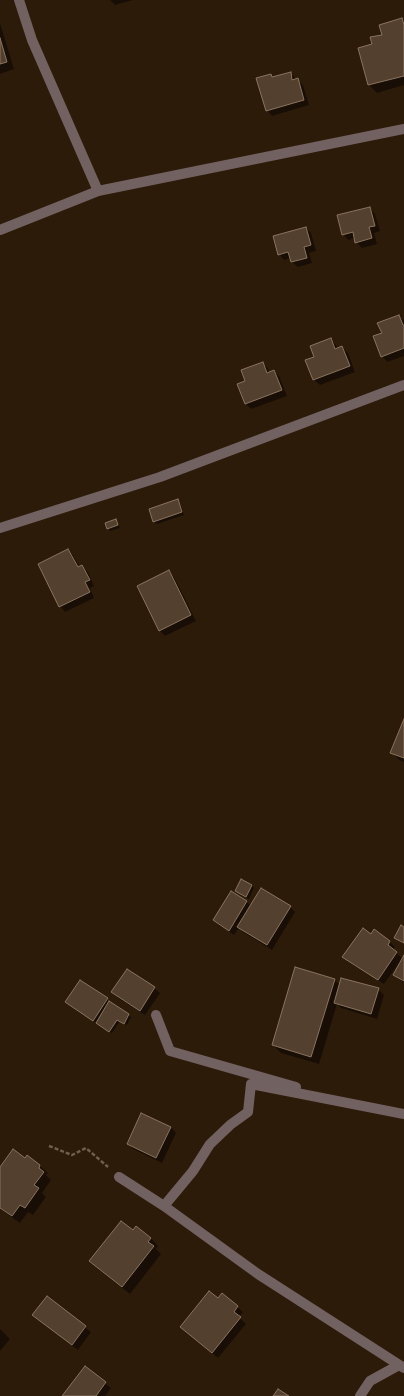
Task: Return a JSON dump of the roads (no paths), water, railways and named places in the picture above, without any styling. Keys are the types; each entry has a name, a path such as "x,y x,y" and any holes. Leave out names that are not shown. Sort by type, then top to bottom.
{"street":[{"path":"19,0 32,40 98,191"},
{"path":"0,230 98,191 404,129"},
{"path":"0,528 160,477 404,385"},
{"path":"156,1015 170,1051 404,1117"},
{"path":"164,1206 192,1171 210,1144 230,1125 248,1112 251,1084 404,1114"},
{"path":"119,1177 164,1206 258,1274 401,1366"},
{"path":"360,1396 370,1381 401,1366"}]}
